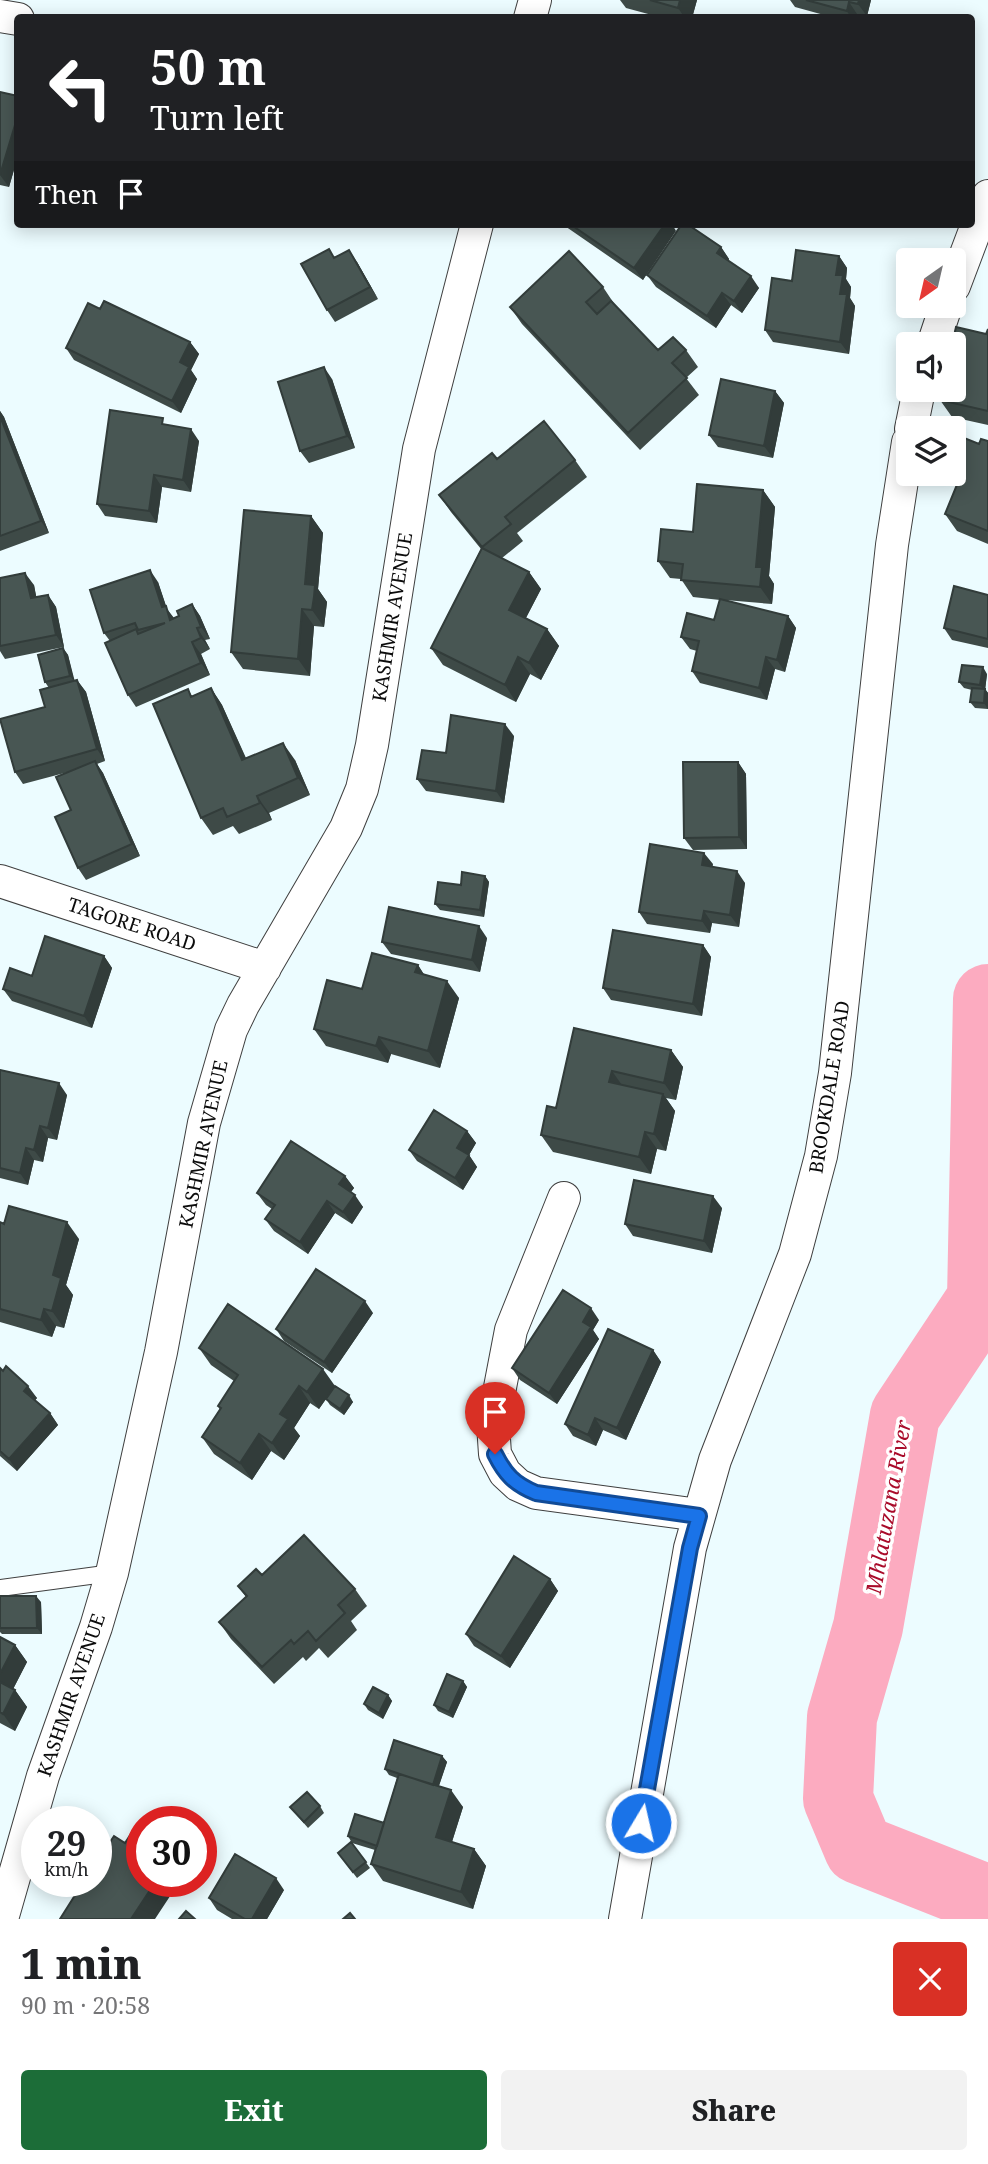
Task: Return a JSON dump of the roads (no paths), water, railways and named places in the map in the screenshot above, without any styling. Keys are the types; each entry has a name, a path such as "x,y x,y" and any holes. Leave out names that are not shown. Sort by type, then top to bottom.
{"street":[{"name":"KASHMIR AVENUE","path":"3,1908 43,1776 96,1627 112,1573 161,1352 204,1124 231,1030 346,828 362,789 372,745 419,449 476,228"},
{"path":"966,250 973,228"},
{"name":"BROOKDALE ROAD","path":"625,1919 690,1548 715,1460 794,1254 821,1156 835,1073 892,545 901,486"},
{"name":"TAGORE ROAD","path":"0,881 265,968"},
{"path":"564,1198 511,1330 493,1424 495,1454 505,1473 518,1485 536,1493 699,1516"}],"lane":[{"path":"0,1588 112,1573"}],"waterway":[{"name":"Mhlatuzana River","path":"988,999 982,1299 905,1415 868,1627 842,1717 838,1799 859,1849 988,1900"}]}
